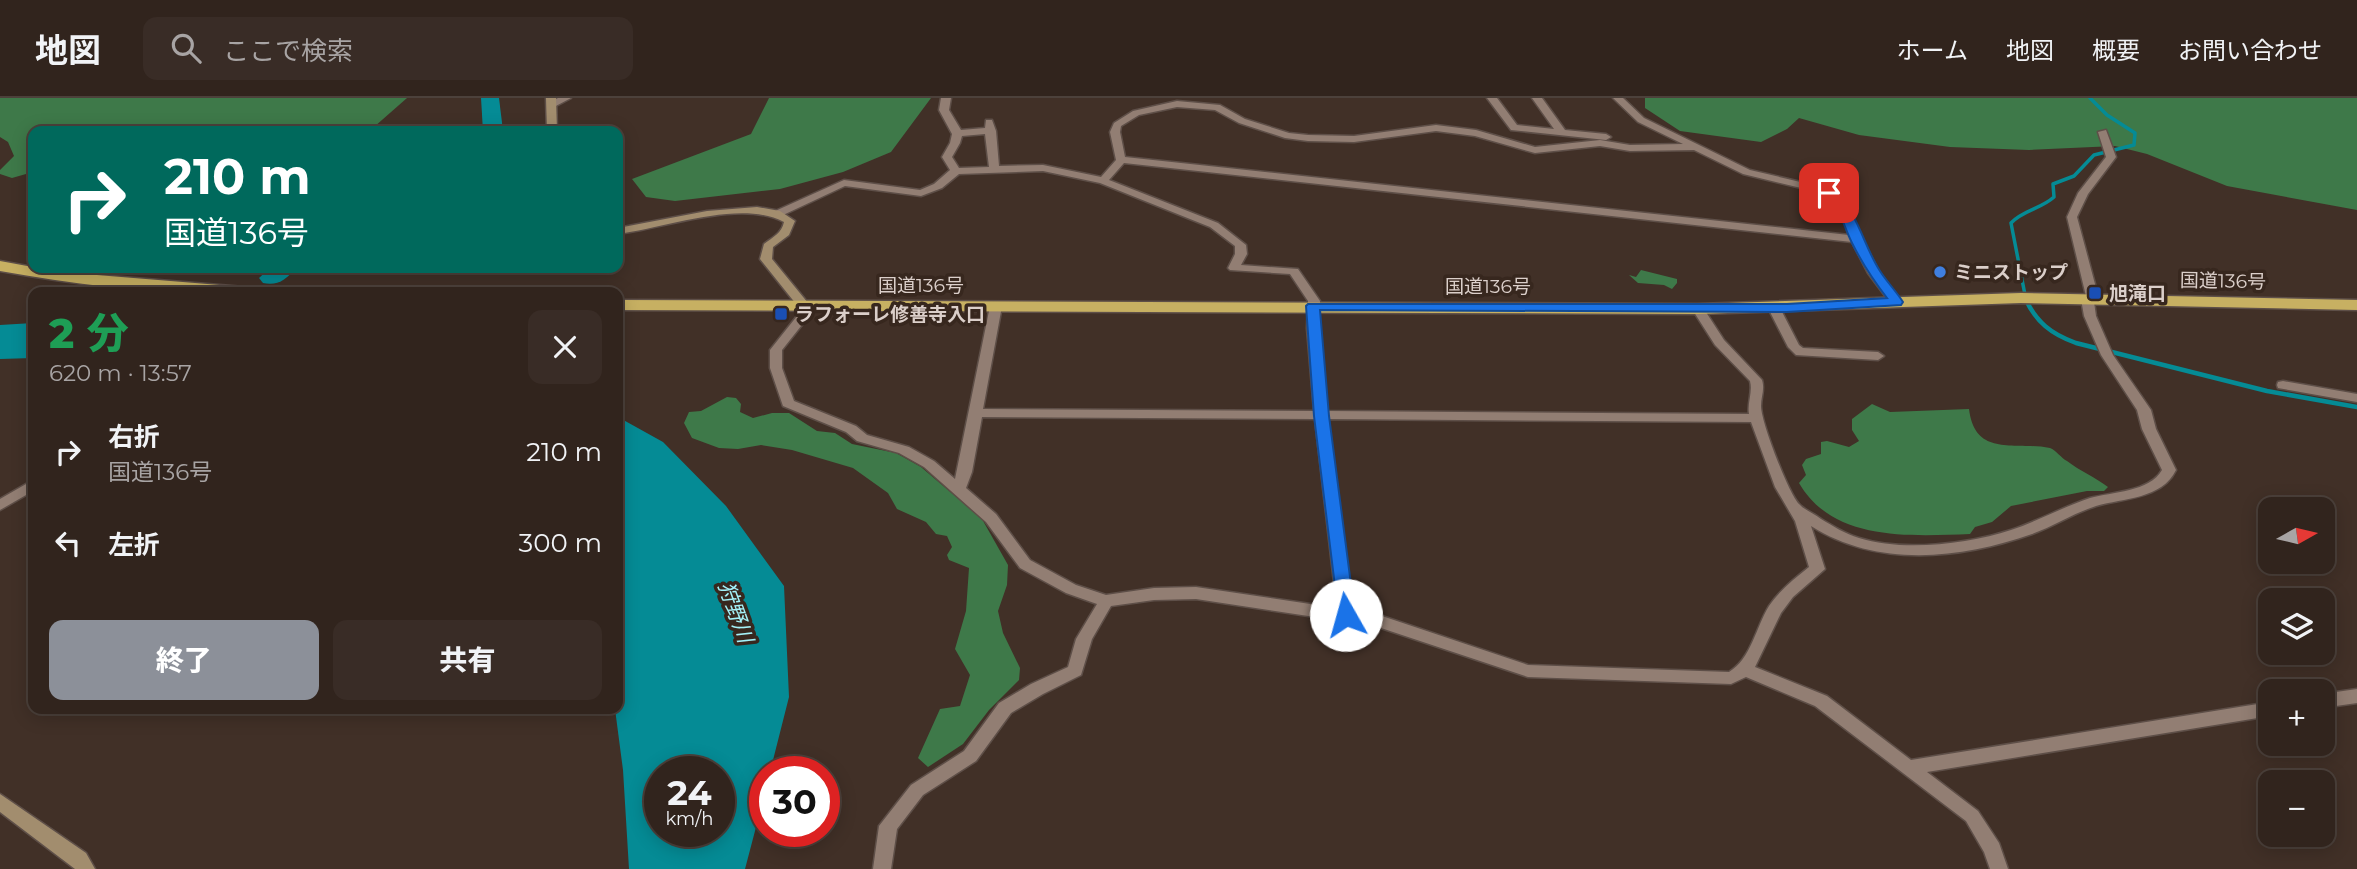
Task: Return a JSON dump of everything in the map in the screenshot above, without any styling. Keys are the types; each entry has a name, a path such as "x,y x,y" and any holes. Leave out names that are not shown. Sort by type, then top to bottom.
{"highway":[{"path":"0,266 28,271"},
{"path":"38,273 183,287"},
{"name":"国道136号","path":"623,305 1698,309 1979,298 2357,305"}],"street":[{"path":"552,126 551,102 566,98"},
{"path":"946,98 944,110 958,133 957,145 947,158 956,171"},
{"path":"1492,98 1511,127 1631,143 1691,145"},
{"path":"1538,98 1561,132"},
{"path":"1618,98 1641,120 1753,175 1822,190 1835,197 1843,204 1856,239 1874,273 1896,302"},
{"path":"1121,160 1115,132 1117,125 1136,113 1177,104 1217,107 1242,121 1288,136 1308,138 1354,139 1436,128 1470,132 1535,150 1600,143 1630,148 1691,145"},
{"path":"958,133 990,127 994,169"},
{"path":"1794,509 1857,543 1940,551 1987,543 2093,502 2147,488 2168,477 2169,470 2149,429 2144,410 2108,355 2089,314 2090,299 2073,217 2083,193 2111,157 2103,132"},
{"path":"1103,181 1121,160"},
{"path":"1121,160 1856,239"},
{"path":"777,214 837,185 853,183 921,193 931,190 956,171 1054,169 1103,181 1226,232 1241,249 1234,268 1294,271 1313,298 1321,416 1346,615"},
{"path":"623,230 706,213 777,214 787,218 790,226 768,246 766,260 804,306 803,316 776,350 780,383 788,403 851,429 862,438 904,450 929,464 990,518 1025,564 1071,589 1106,601 1154,594 1196,593 1346,615 1383,622 1528,671 1731,678 1745,670 1753,649 1788,593 1816,572 1802,521 1782,487 1756,418 1756,380 1719,342 1698,309"},
{"path":"958,488 965,472 996,306"},
{"path":"1774,308 1794,347 1800,352 1878,356"},
{"path":"2283,385 2357,398"},
{"path":"977,413 1756,418"},
{"path":"0,505 28,488"},
{"path":"883,869 888,826 899,810 917,790 970,756 1005,708 1075,671 1084,639 1106,601"},
{"path":"1745,670 1821,701 1910,767 1972,816 1992,849 1999,869"},
{"path":"2335,699 2357,696"},
{"path":"1910,767 2258,711"},
{"path":"0,802 79,859 86,869"}],"green space":[{"path":"0,98 407,98 375,126 28,126 28,173 12,178 0,174 0,170 14,156 8,142 0,137"},
{"path":"769,98 931,98 891,152 843,172 780,189 675,201 646,197 632,179 751,134"},
{"path":"1645,98 2357,98 2357,210 2227,186 2147,154 2115,146 2029,150 1950,147 1859,135 1799,118 1787,129 1761,142 1680,131 1645,108"},
{"path":"1641,270 1677,279 1677,283 1672,289 1664,285 1638,283 1629,275 1636,277"},
{"path":"727,397 736,398 741,404 740,412 753,418 772,413 789,413 817,431 835,433 852,444 896,453 921,467 982,519 1008,565 1007,585 998,611 1003,633 1020,668 1019,680 989,710 963,744 928,767 918,758 940,709 960,706 970,675 955,649 966,611 969,568 949,560 947,555 952,547 947,536 936,534 926,522 897,509 888,493 853,468 792,450 761,445 738,449 719,448 692,438 684,423 689,412 701,411"},
{"path":"1872,404 1890,412 1969,409 1979,435 1988,441 2011,446 2050,448 2108,487 2104,491 2087,491 2011,506 1992,522 1975,527 1970,534 1899,534 1852,526 1832,516 1814,502 1799,483 1806,475 1802,465 1806,459 1821,454 1821,442 1849,447 1859,441 1852,430 1852,419"}],"water":[{"path":"28,323 28,358 0,359 0,325"},
{"name":"狩野川","path":"623,420 663,442 726,506 784,586 789,697 774,756 749,756 751,847 745,869 629,869 623,770 616,714 623,714"}],"waterway":[{"path":"490,98 492,126"},
{"path":"2026,300 2011,223 2054,197 2053,184 2074,176 2094,155 2134,145 2135,133 2107,115 2090,98"},
{"path":"271,278 278,273"},
{"path":"2026,300 2045,326 2076,343 2267,391 2357,407"}],"place":[{"name":"ミニストップ","path":"1940,272"},
{"name":"旭滝口","path":"2095,293"},
{"name":"ラフォーレ修善寺入口","path":"781,314"}],"route":[{"path":"1346,615 1321,416 1312,306 1698,309 1787,308 1896,302 1874,273 1856,239 1843,204 1829,193"}]}
